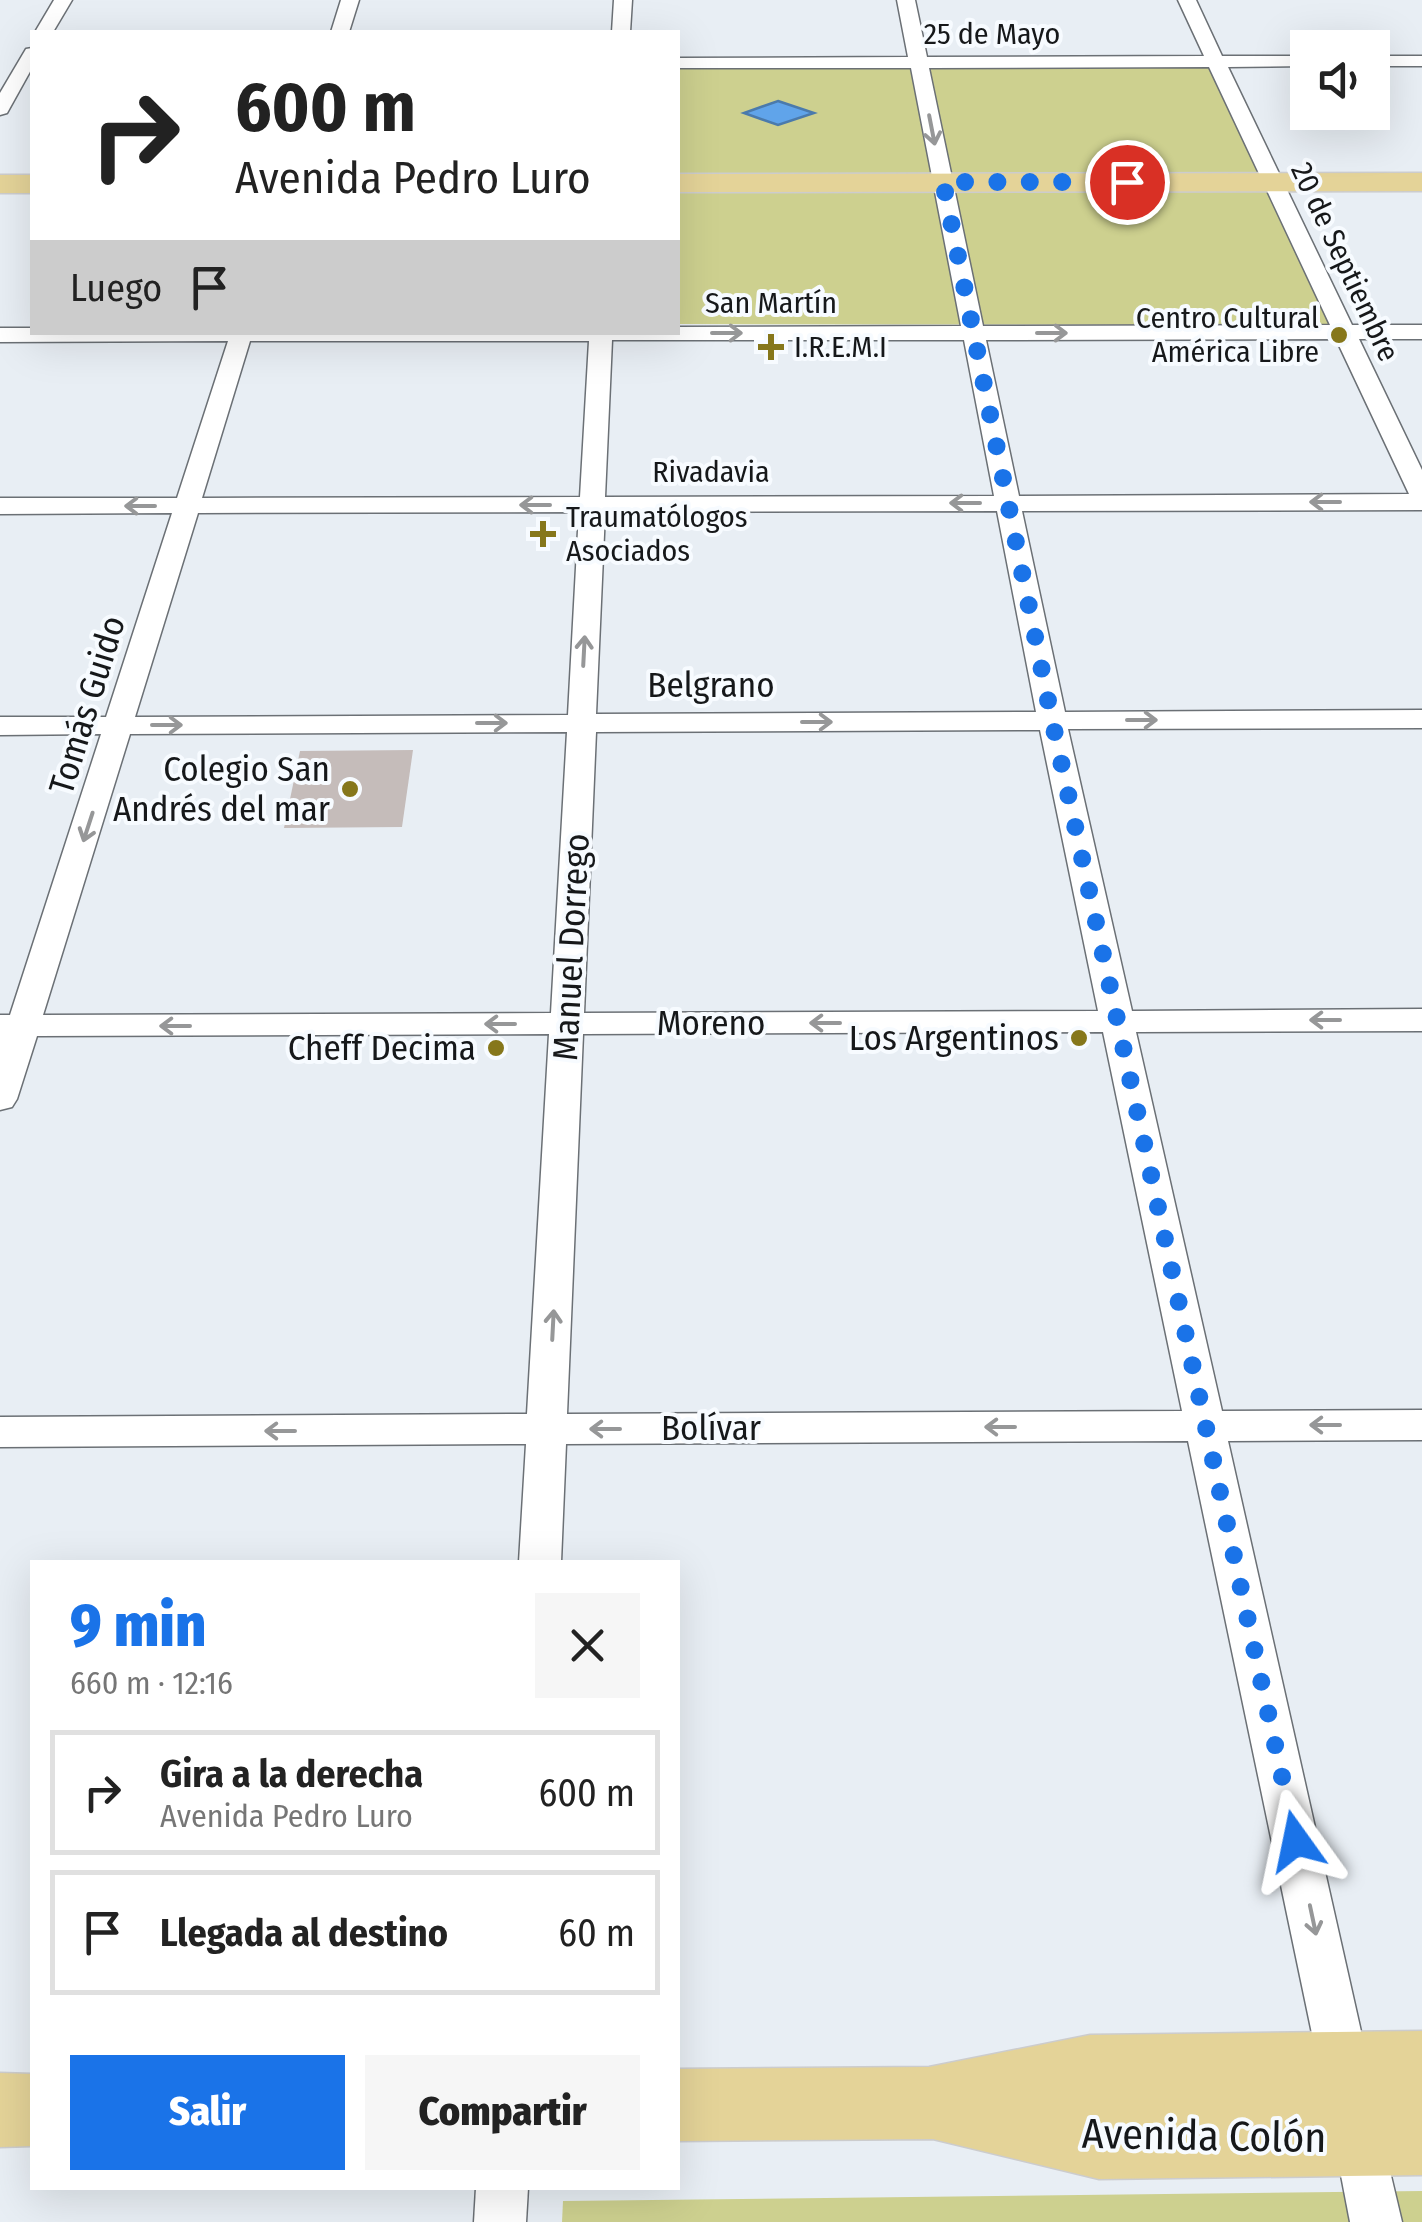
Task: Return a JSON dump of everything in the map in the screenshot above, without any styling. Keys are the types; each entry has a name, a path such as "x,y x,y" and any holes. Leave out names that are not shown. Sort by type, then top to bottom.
{"main road":[{"path":"680,183 1422,182"},
{"path":"0,184 30,184"},
{"name":"Avenida Colón","path":"680,2105 930,2103 1090,2071 1422,2066"},
{"path":"1344,2068 1380,2093 1422,2100"},
{"name":"Avenida Colón","path":"930,2103 1099,2142 1391,2139"},
{"path":"0,2110 30,2110"}],"street":[{"path":"45,30 63,0"},
{"path":"341,30 350,0"},
{"path":"621,30 623,0"},
{"path":"906,0 1052,720 1344,2068"},
{"name":"20 de Septiembre","path":"1187,0 1422,499"},
{"path":"0,66 30,61"},
{"path":"0,109 30,61"},
{"name":"25 de Mayo","path":"680,63 1290,61"},
{"path":"1390,61 1422,61"},
{"name":"San Martín","path":"680,333 1422,332"},
{"name":"San Martín","path":"0,335 30,335"},
{"name":"Tomás Guido","path":"0,1099 12,1026 121,725 242,335"},
{"name":"Manuel Dorrego","path":"540,1560 601,335"},
{"name":"Rivadavia","path":"0,506 1422,499"},
{"name":"Belgrano","path":"0,726 1422,719"},
{"name":"Moreno","path":"12,1026 1422,1020"},
{"name":"Bolívar","path":"0,1432 1422,1425"},
{"path":"1376,2222 1391,2139"},
{"path":"500,2222 502,2190"}],"green space":[{"path":"1209,65 1330,325 680,324 680,68"},
{"path":"1422,2191 1422,2222 562,2222 563,2201"}],"water":[{"path":"778,101 814,113 778,125 744,113"}],"building":[{"name":"Colegio San Andrés del mar","path":"413,750 402,827 284,828 300,751"}],"place":[{"name":"Centro Cultural América Libre","path":"1339,335"},
{"name":"I.R.E.M.I","path":"771,347"},
{"name":"Traumatólogos Asociados","path":"543,534"},
{"name":"Colegio San Andrés del mar","path":"350,789"},
{"name":"Los Argentinos","path":"1079,1038"},
{"name":"Cheff Decima","path":"496,1048"}],"route":[{"path":"1127,182 943,182 1116,1021 1296,1841"}]}
